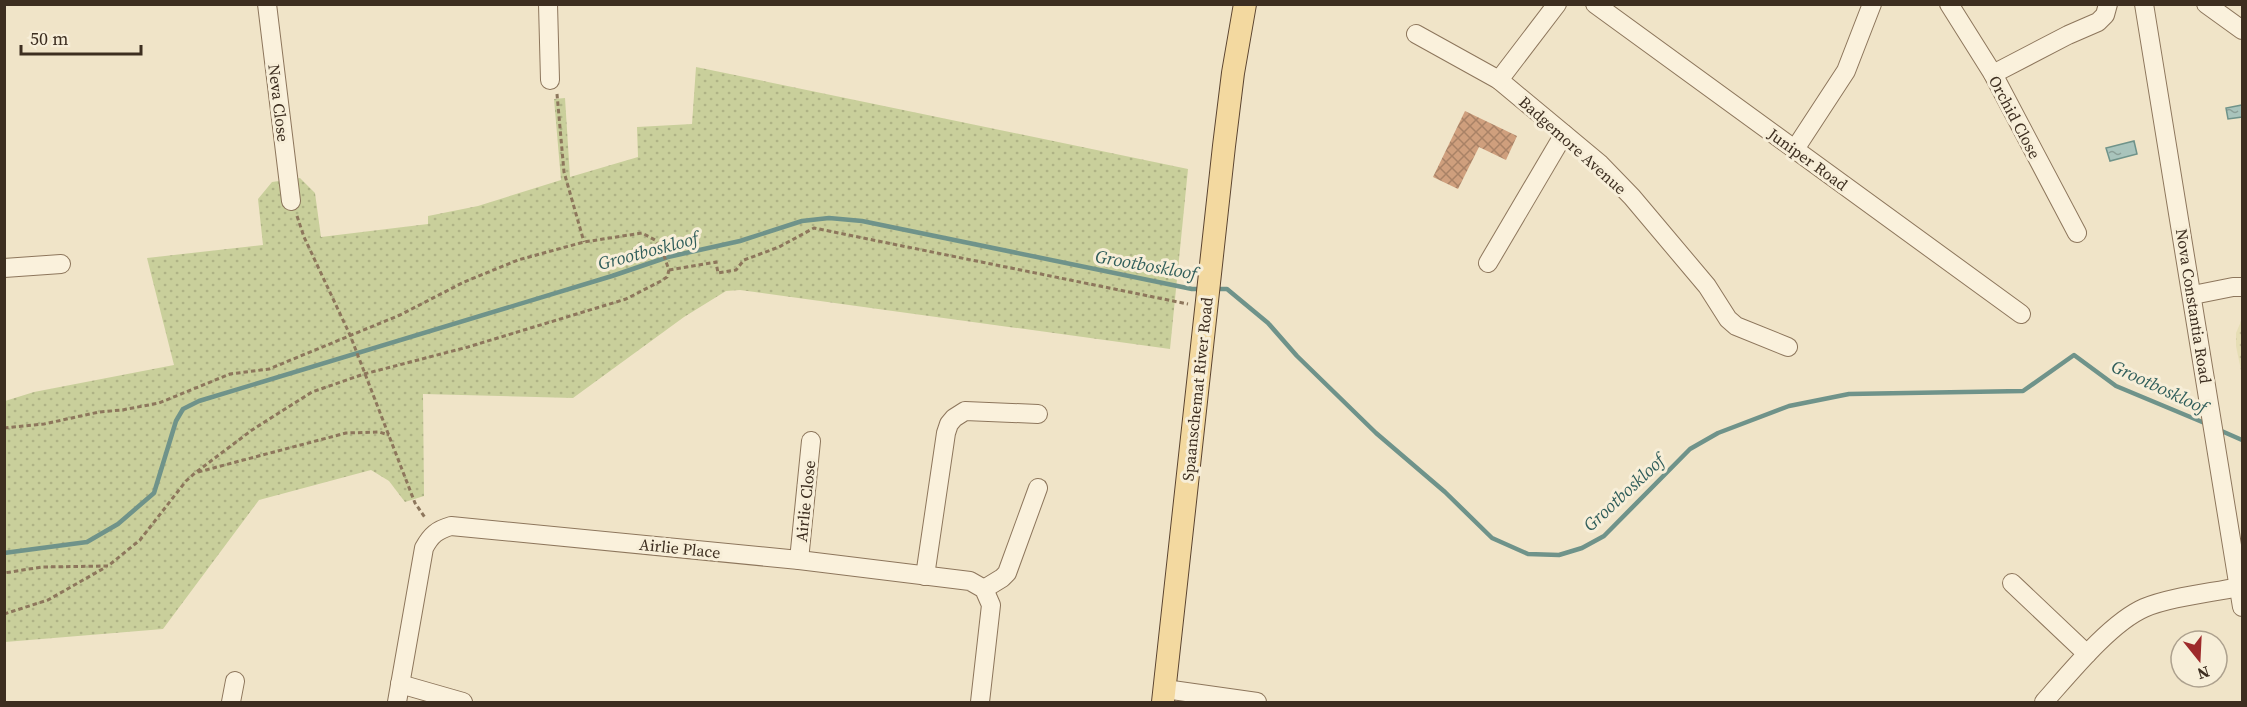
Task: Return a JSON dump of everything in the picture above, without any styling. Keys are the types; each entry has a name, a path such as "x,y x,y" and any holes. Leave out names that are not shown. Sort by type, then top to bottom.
{"main road":[{"name":"Spaanschemat River Road","path":"1164,696 1203,294 1233,73 1245,4"}],"street":[{"name":"Neva Close","path":"267,4 291,201"},
{"path":"548,4 550,80"},
{"path":"1499,80 1557,4"},
{"name":"Juniper Road","path":"1595,4 2021,314"},
{"path":"1796,149 1846,72 1872,4"},
{"name":"Orchid Close","path":"1949,4 1993,74 2077,233"},
{"path":"1993,74 2098,22 2105,15 2108,4"},
{"name":"Nova Constantia Road","path":"2144,4 2239,567 2242,607"},
{"path":"2206,4 2242,30"},
{"name":"Badgemore Avenue","path":"1416,34 1499,80 1600,164 1632,197 1707,286 1728,319 1736,326 1788,347"},
{"path":"1488,263 1564,134"},
{"path":"4,268 61,264"},
{"path":"2193,295 2242,287"},
{"path":"925,576 943,448 949,424 965,411 1038,414"},
{"name":"Airlie Close","path":"799,560 811,441"},
{"path":"980,702 991,605 984,589 1007,573 1038,488"},
{"name":"Airlie Place","path":"435,532 451,526 799,560 970,581 984,589"},
{"path":"397,702 424,548 429,537 435,532"},
{"path":"2012,583 2087,654"},
{"path":"2044,702 2087,654 2126,620 2143,609 2239,587"},
{"path":"231,702 235,681"},
{"path":"400,684 463,702"},
{"path":"1164,696 1257,702"}],"path":[{"path":"550,80 557,94 564,172 584,242"},
{"path":"291,201 304,237 350,335 415,503 435,532"},
{"path":"669,270 716,262 718,273 736,270 744,260 779,247 814,228 1203,294"},
{"path":"4,428 44,424 99,412 159,403 230,374 269,369 400,315 464,282 518,260 584,242 642,233 655,240 662,250 669,270 667,277 626,299 468,347 364,374 312,392 252,430 195,473 186,481 140,540 108,566 48,600 4,614"},
{"path":"195,473 248,461 345,433 379,432 389,435"},
{"path":"4,573 42,567 108,566"}],"shaded area":[{"path":"2242,319 2242,375 2236,346 2236,333"}],"green space":[{"path":"696,67 1188,169 1170,349 740,290 726,291 684,317 573,398 423,394 424,496 405,502 389,481 371,470 259,500 163,629 5,642 5,401 34,392 174,365 147,258 263,245 258,199 272,182 300,178 315,193 321,237 428,224 428,216 478,206 561,180 554,99 565,98 570,177 638,157 637,127 692,124"}],"water":[{"path":"2242,105 2242,117 2228,119 2226,108"},
{"path":"2134,141 2137,154 2110,161 2106,148"}],"building":[{"path":"1465,111 1517,136 1506,160 1479,147 1458,189 1433,177"}],"waterway":[{"name":"Grootboskloof","path":"4,553 87,542 118,524 154,493 176,421 183,409 199,401 668,257 740,241 802,221 829,218 862,221 1192,289 1202,289"},
{"name":"Grootboskloof","path":"1216,289 1227,289 1268,323 1297,356 1376,433 1445,492 1492,538 1528,554 1559,555 1582,548 1604,536 1690,449 1718,433 1789,406 1849,394 2023,391 2074,355 2116,386 2207,424"},
{"name":"Grootboskloof","path":"2217,429 2242,440"}]}
